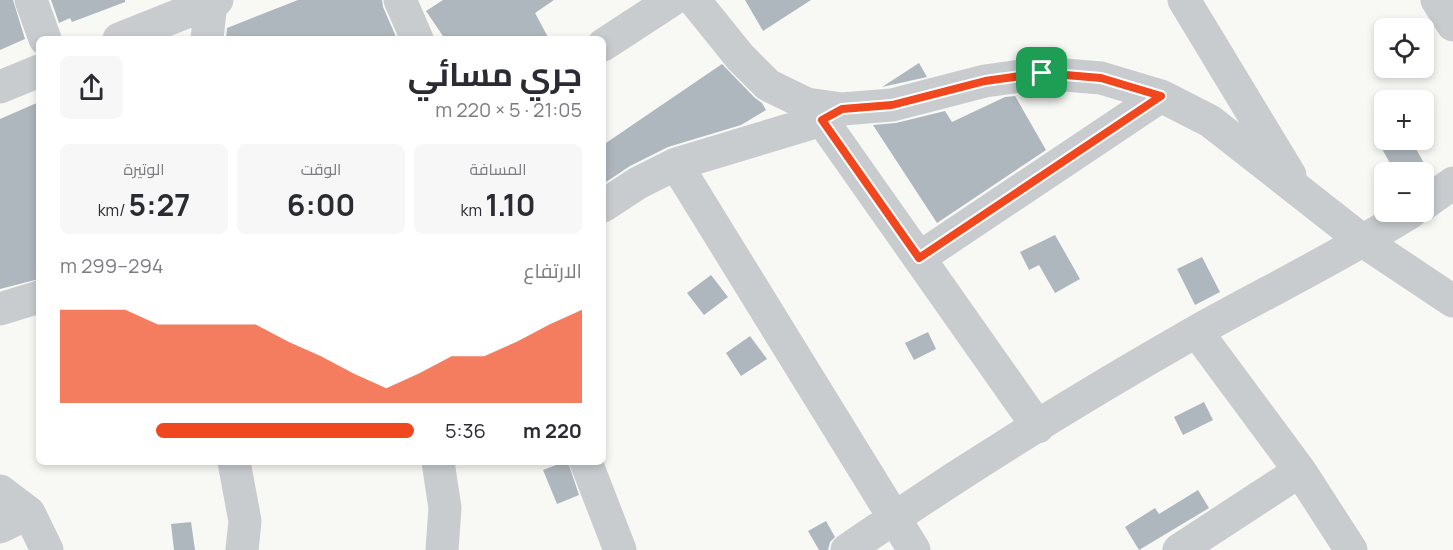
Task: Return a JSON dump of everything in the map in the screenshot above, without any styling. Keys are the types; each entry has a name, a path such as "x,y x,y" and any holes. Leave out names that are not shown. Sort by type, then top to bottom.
{"street":[{"path":"31,0 44,36"},
{"path":"400,0 416,36"},
{"path":"606,43 672,0"},
{"path":"693,0 740,57 768,85 832,115 919,258 1038,427"},
{"path":"1184,0 1301,191"},
{"path":"1437,0 1453,25"},
{"path":"126,36 214,1"},
{"path":"208,36 214,1"},
{"path":"0,87 36,72"},
{"path":"606,204 638,183 676,164 832,115 892,105 985,81 1042,73 1101,78 1161,96 1210,120 1364,241 1452,302"},
{"path":"919,258 1161,96"},
{"path":"676,164 914,550"},
{"path":"1434,197 1453,183"},
{"path":"847,550 1038,427 1197,332 1395,222"},
{"path":"0,309 36,298"},
{"path":"1197,332 1300,471 1351,550"},
{"path":"235,465 245,521 242,550"},
{"path":"438,465 445,508 442,550"},
{"path":"587,465 620,550"},
{"path":"1179,550 1300,471"},
{"path":"0,491 29,513 47,550"},
{"path":"0,527 29,513"}],"building":[{"path":"0,0 13,0 25,39 0,50"},
{"path":"51,0 125,0 125,2 72,22 70,18 59,23"},
{"path":"298,0 382,0 396,36 226,36 227,28"},
{"path":"443,0 554,0 535,13 547,36 443,36 426,11"},
{"path":"745,0 811,0 763,31"},
{"path":"919,63 927,77 882,87"},
{"path":"722,64 762,103 766,110 741,125 668,147 630,166 606,182 606,143"},
{"path":"1015,96 1046,150 937,223 873,125 896,123 945,111 952,122 1005,97"},
{"path":"36,103 36,280 0,289 0,119"},
{"path":"1383,150 1417,150 1423,162 1389,162"},
{"path":"1055,235 1080,279 1055,293 1039,265 1029,270 1020,252"},
{"path":"1202,257 1220,292 1195,305 1177,269"},
{"path":"711,275 728,297 704,315 687,293"},
{"path":"928,332 936,349 914,360 905,343"},
{"path":"750,336 767,359 741,376 726,353"},
{"path":"1204,402 1213,420 1183,435 1174,417"},
{"path":"556,465 569,465 579,495 557,504 543,470"},
{"path":"1198,490 1209,508 1139,550 1125,527 1155,508 1159,514"},
{"path":"826,521 835,537 830,542 828,550 819,550 808,531"},
{"path":"191,522 195,550 174,550 171,524"}],"route":[{"path":"1042,73 1101,78 1161,96 919,258 822,120 842,109 892,105 985,81 1042,73"}]}
